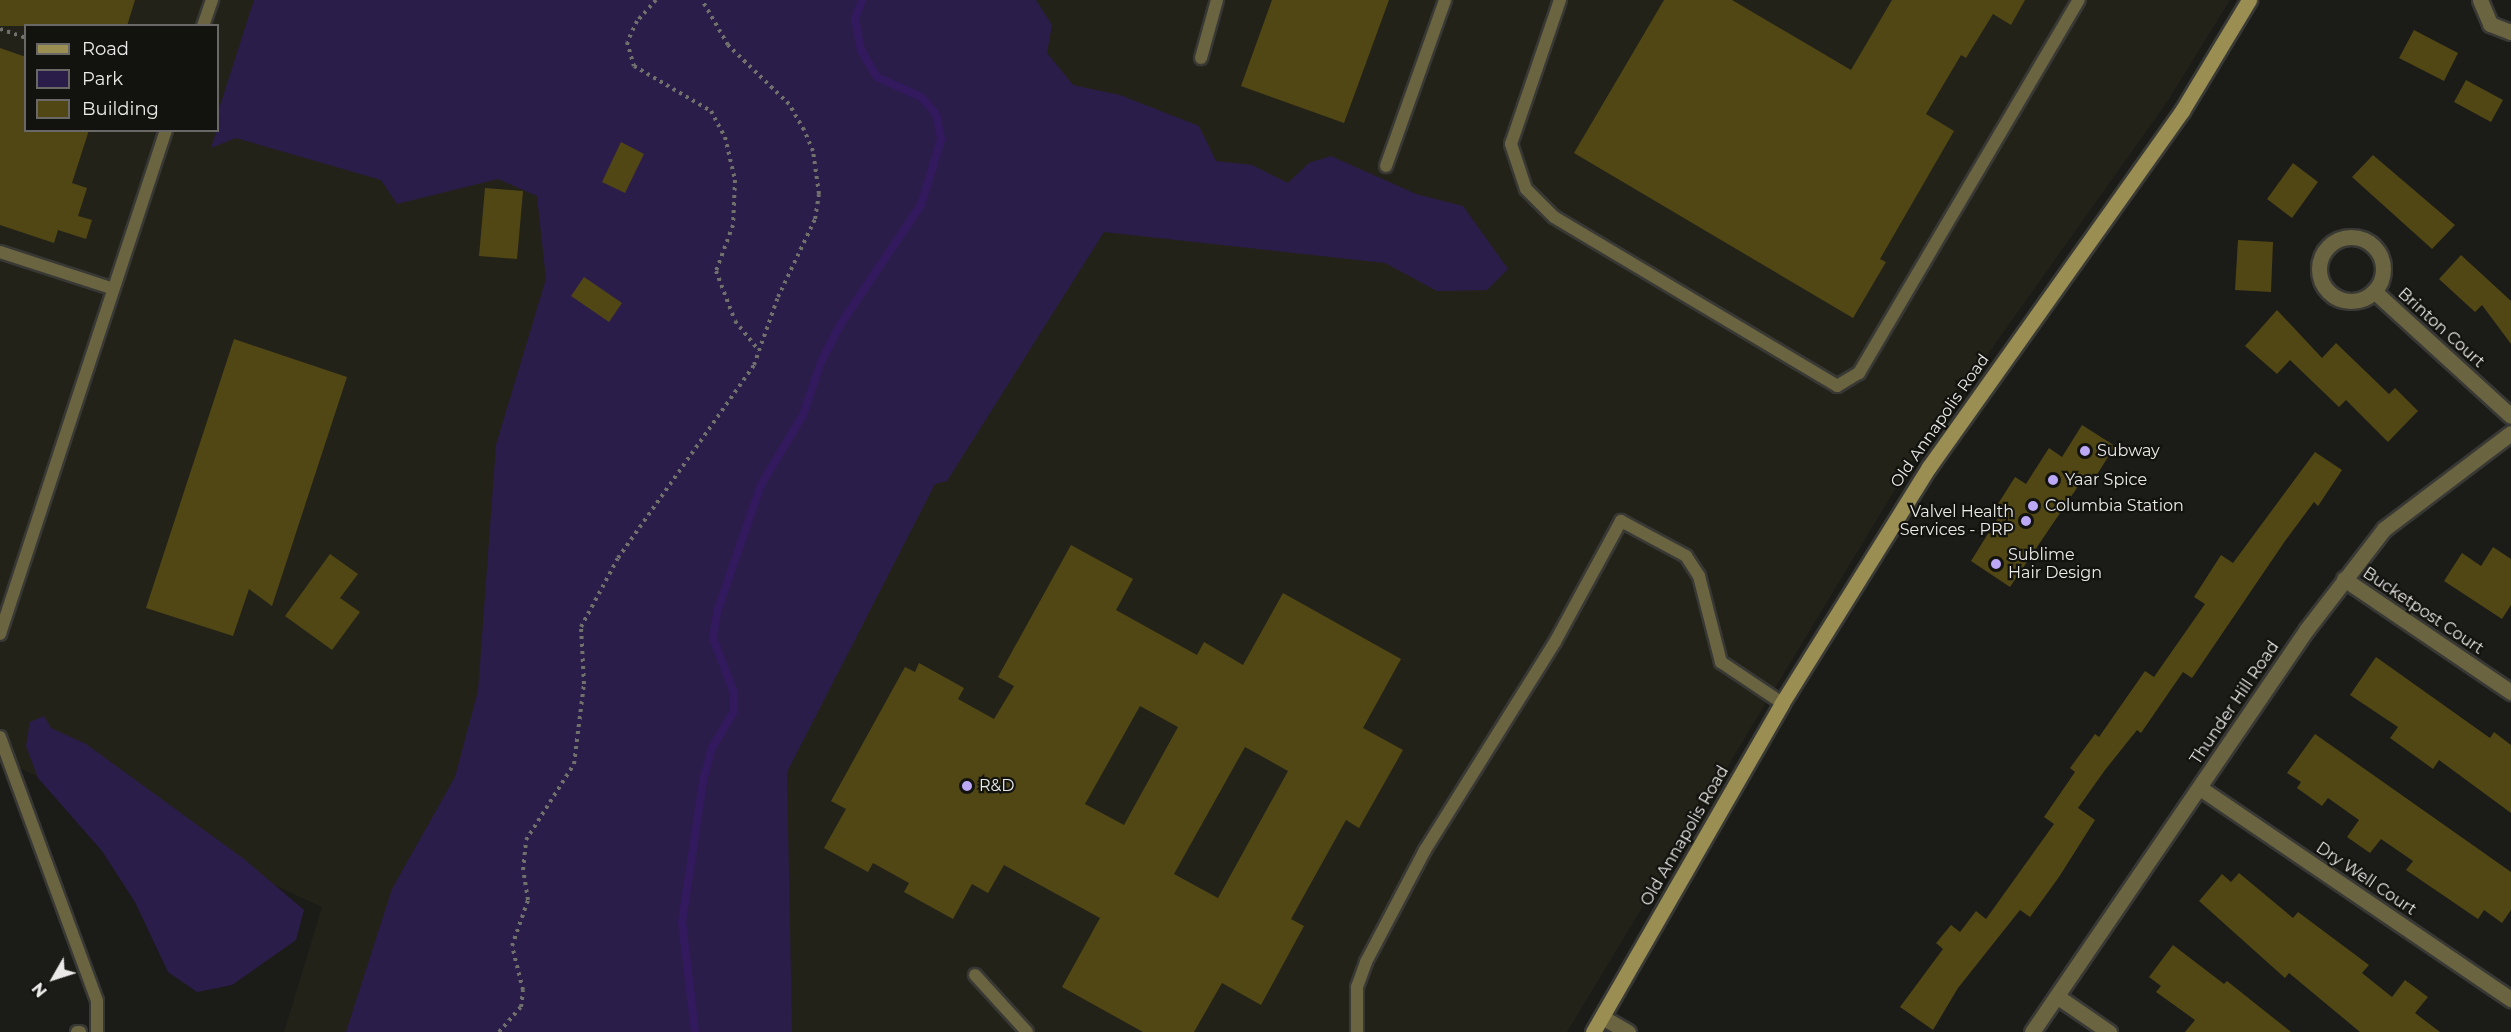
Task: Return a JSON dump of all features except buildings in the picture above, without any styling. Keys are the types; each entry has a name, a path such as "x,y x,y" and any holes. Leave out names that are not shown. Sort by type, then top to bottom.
{"main road":[{"name":"Old Annapolis Road","path":"1593,1032 1782,703 1929,467 2182,111 2249,0"}],"street":[{"path":"2480,0 2490,24 2511,32"},
{"name":"Brinton Court","path":"2348,237 2369,242 2382,261 2383,272 2374,291 2356,301 2329,292 2319,274 2328,246 2348,237"},
{"name":"Brinton Court","path":"2374,291 2511,416"},
{"name":"Thunder Hill Road","path":"2032,1032 2344,579 2384,529 2511,433"},
{"name":"Bucketpost Court","path":"2344,579 2511,693"},
{"name":"Dry Well Court","path":"2200,788 2511,999"},
{"path":"2058,997 2109,1032"},
{"path":"1602,1017 1628,1032"}],"lane":[{"path":"204,24 212,0"},
{"path":"1201,58 1217,0"},
{"path":"1386,166 1445,0"},
{"path":"1560,0 1511,144 1526,189 1554,217 1837,386 1859,373 2079,0"},
{"path":"0,634 111,288 165,132"},
{"path":"0,252 111,288"},
{"path":"1358,1032 1357,987 1372,952 1425,850 1555,642 1621,521 1686,556 1699,576 1721,662 1782,703"},
{"path":"0,737 97,1001 97,1032"},
{"path":"975,975 1027,1032"}],"path":[{"path":"656,0 638,21 627,42 634,66 711,111 725,137 735,180 734,225 716,271 735,321 759,351"},
{"path":"499,1032 521,1008 523,990 512,946 528,900 523,870 526,840 573,764 584,684 581,627 618,558 666,495 709,424 738,391 759,351 778,297 815,219 819,194 813,151 789,104 728,45 702,0"},
{"path":"0,29 24,37"}],"shaded area":[{"path":"0,0 2230,0 2167,102 1914,458 1567,1032 284,1032 322,907 0,759"}],"green space":[{"path":"254,0 1036,0 1052,25 1047,53 1073,85 1120,95 1199,126 1216,161 1252,165 1288,183 1309,163 1331,156 1416,194 1463,206 1508,269 1487,290 1437,291 1385,263 1104,232 947,481 935,484 787,772 792,1032 346,1032 392,889 455,777 478,691 496,445 546,279 537,196 498,179 397,204 381,180 236,138 211,148 216,132 219,132 219,109"},
{"path":"44,716 51,728 86,744 244,859 304,910 296,940 232,985 197,992 168,972 135,902 102,851 38,778 26,746 30,722"}],"waterway":[{"path":"695,1032 682,922 703,781 712,748 734,711 734,693 713,638 717,612 761,485 803,415 821,362 840,325 921,205 941,139 936,114 921,97 877,77 861,50 855,19 862,0"}],"place":[{"name":"Subway","path":"2085,451"},
{"name":"Yaar Spice","path":"2053,480"},
{"name":"Columbia Station","path":"2033,506"},
{"name":"Valvel Health Services - PRP","path":"2026,521"},
{"name":"Sublime Hair Design","path":"1996,564"},
{"name":"R&D","path":"967,786"}]}
